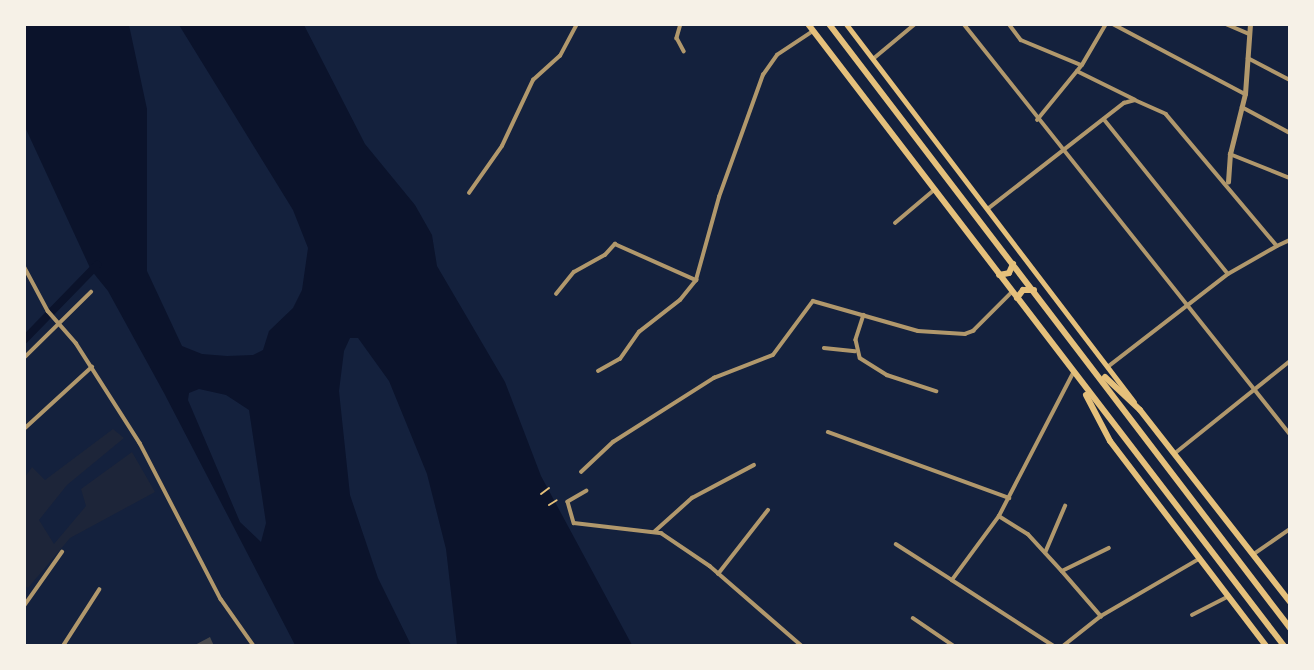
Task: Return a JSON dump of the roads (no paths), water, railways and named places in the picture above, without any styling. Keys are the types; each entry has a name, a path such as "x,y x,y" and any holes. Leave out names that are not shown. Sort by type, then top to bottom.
{"highway":[{"path":"829,24 1094,366 1290,628"},
{"path":"811,28 1284,646"},
{"path":"999,275 1009,273 1013,264"},
{"path":"1017,299 1023,290 1034,290"},
{"path":"1094,366 1140,410 1290,603"},
{"path":"1075,375 1110,441 1230,595 1266,646"}],"main road":[{"path":"846,24 989,208 1140,410"}],"street":[{"path":"469,193 502,146 533,80 560,57 577,24"},
{"path":"681,24 677,38 684,51"},
{"path":"873,59 915,24"},
{"path":"964,24 1060,151 1186,309 1290,433"},
{"path":"1009,24 1021,40 1083,65"},
{"path":"1037,120 1083,65 1106,24"},
{"path":"1113,24 1245,94"},
{"path":"1226,24 1251,34"},
{"path":"1228,182 1230,153 1245,94 1250,24"},
{"path":"598,371 620,359 639,332 680,300 696,280 719,197 763,75 777,55 811,28"},
{"path":"1248,58 1290,80"},
{"path":"1077,71 1166,114 1228,182 1278,246"},
{"path":"989,208 1060,151 1135,100"},
{"path":"1241,107 1290,133"},
{"path":"1104,119 1228,274"},
{"path":"1230,153 1290,178"},
{"path":"895,223 934,190"},
{"path":"1109,366 1228,274 1290,240"},
{"path":"556,295 574,272 605,255 615,244 696,280"},
{"path":"24,266 48,311 93,368 140,443 221,599 254,646"},
{"path":"24,358 58,321 91,292"},
{"path":"582,472 613,442 713,378 773,355 813,301 918,331 965,334 973,331 1012,292"},
{"path":"855,351 864,315"},
{"path":"824,348 855,351 867,365 887,375 936,391"},
{"path":"1174,454 1290,361"},
{"path":"24,429 93,368"},
{"path":"952,580 999,516 1075,375"},
{"path":"828,432 1009,498"},
{"path":"654,532 692,498 754,465"},
{"path":"587,491 568,502 574,523 654,532 690,551 802,646"},
{"path":"1045,553 1065,506"},
{"path":"718,574 768,510"},
{"path":"999,516 1028,534 1101,616"},
{"path":"1252,555 1290,529"},
{"path":"896,544 1055,646"},
{"path":"1062,571 1109,548"},
{"path":"24,606 62,552"},
{"path":"1063,646 1101,616 1200,558"},
{"path":"63,646 99,590"},
{"path":"1192,615 1230,595"},
{"path":"913,618 954,646"},
{"path":"1036,646 1041,638"}],"waterway":[{"path":"24,340 97,265"}]}
